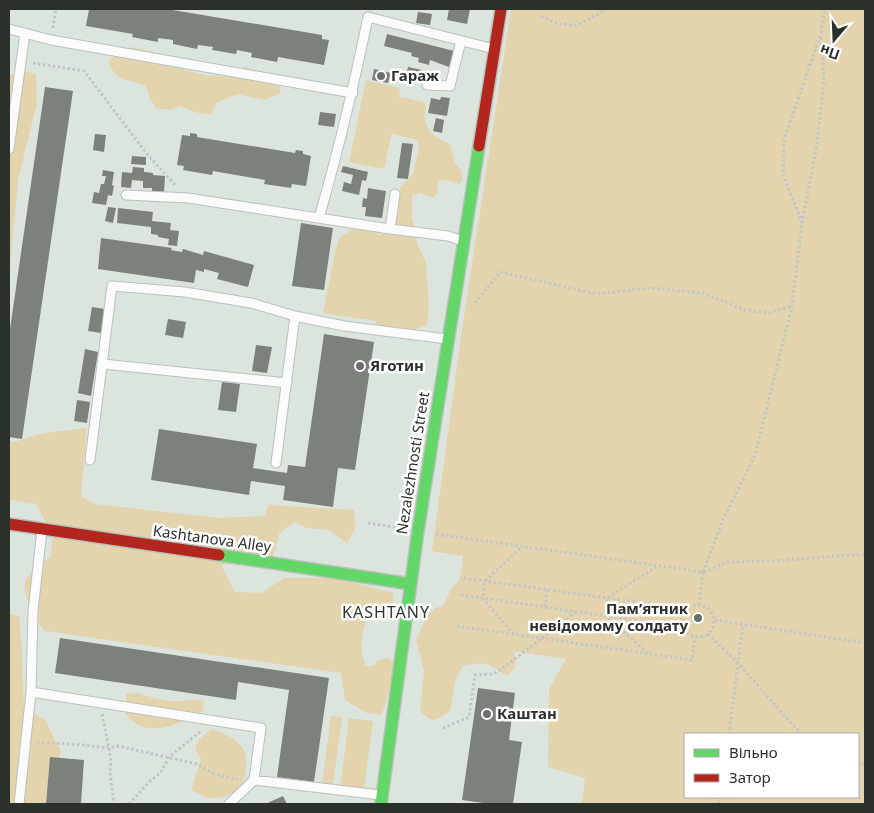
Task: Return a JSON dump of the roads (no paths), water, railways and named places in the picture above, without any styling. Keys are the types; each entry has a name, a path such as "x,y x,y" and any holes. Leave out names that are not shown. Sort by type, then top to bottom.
{"main road":[{"name":"Nezalezhnosti Street","path":"381,800 418,531 501,9"},
{"name":"Kashtanova Alley","path":"9,524 411,584"}],"lane":[{"path":"319,218 353,93 368,17 494,49"},
{"path":"9,29 51,40 353,93"},
{"path":"9,149 25,33"},
{"path":"427,85 450,86 461,41"},
{"path":"390,229 395,194"},
{"path":"126,195 188,198 448,236 463,241"},
{"path":"90,460 112,286 185,292 250,303 295,316 344,326 447,340"},
{"path":"276,463 295,316"},
{"path":"103,364 287,383"},
{"path":"19,804 32,692 33,611 42,530"},
{"path":"32,692 261,728 254,780 229,804"},
{"path":"254,780 381,800"}],"place":[{"name":"Гараж","path":"381,76"},
{"name":"Яготин","path":"360,366"},
{"name":"Пам’ятник невідомому солдату","path":"698,618"},
{"name":"Каштан","path":"487,714"}],"district":[{"name":"KASHTANY","path":"386,612"}]}
